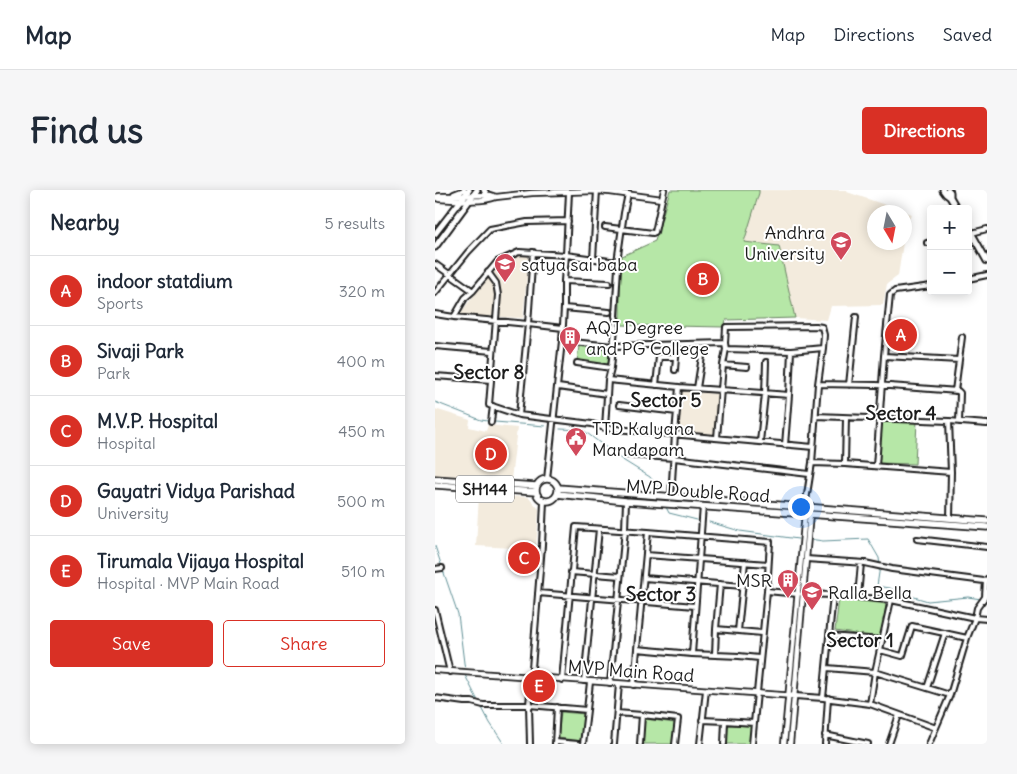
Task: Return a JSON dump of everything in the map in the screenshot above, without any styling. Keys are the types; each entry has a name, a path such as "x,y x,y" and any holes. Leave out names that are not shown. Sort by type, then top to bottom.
{"main road":[{"path":"435,234 463,195 469,190"},
{"path":"943,190 946,194 950,192 955,205"},
{"path":"435,246 475,192"},
{"path":"972,237 987,261"},
{"name":"SH144","path":"435,479 536,489"},
{"path":"544,501 552,500 558,491 554,482 547,479"},
{"name":"SH144","path":"536,489 541,481 547,479"},
{"name":"SH144","path":"435,486 512,487"},
{"name":"SH144","path":"536,489 539,498 544,501"},
{"name":"MVP Double Road","path":"558,491 671,500 849,510 893,517 987,527"},
{"name":"MVP Double Road","path":"671,500 703,506 849,517 950,518 987,521"},
{"path":"849,510 849,517"}],"street":[{"path":"605,227 655,232 664,190"},
{"path":"593,259 597,191"},
{"path":"435,197 463,195 469,200 490,199 511,192 610,191 662,199"},
{"path":"435,197 439,199 475,192 486,192 496,197"},
{"path":"547,479 563,328 569,192"},
{"path":"605,428 608,380 616,319 617,262 628,194"},
{"path":"435,293 467,252 490,229 527,222 568,222"},
{"path":"972,233 987,229"},
{"path":"454,317 465,298 497,262 519,252 566,255 617,262"},
{"path":"519,415 533,252"},
{"path":"435,264 473,291"},
{"path":"488,272 496,283 497,295 489,405 519,415 592,424 605,428 813,447"},
{"path":"972,278 987,275"},
{"path":"564,281 609,283"},
{"path":"876,466 883,356 890,295 895,291 927,287"},
{"path":"564,308 609,312"},
{"path":"435,314 563,328"},
{"path":"849,384 857,317"},
{"path":"717,438 726,349 726,327 822,327 823,348 818,384 812,463 809,474 808,507 788,695 785,744"},
{"path":"955,390 962,336"},
{"path":"562,341 613,346 725,343"},
{"path":"697,388 704,344"},
{"path":"675,370 677,345"},
{"path":"435,346 493,351"},
{"path":"726,349 791,351 823,348"},
{"path":"785,445 791,351"},
{"path":"883,356 959,360"},
{"path":"656,385 659,357 676,358"},
{"path":"760,442 766,362"},
{"path":"577,363 611,368"},
{"path":"723,366 747,367"},
{"path":"435,376 491,380"},
{"path":"608,380 789,395"},
{"path":"818,384 876,385 955,390 960,393 959,422"},
{"path":"558,387 607,394"},
{"path":"671,500 679,387"},
{"path":"619,405 677,412"},
{"path":"491,422 493,406"},
{"path":"815,416 949,420 987,424"},
{"path":"845,464 846,418"},
{"path":"949,420 950,518"},
{"path":"628,455 673,458 809,474"},
{"path":"812,463 951,472"},
{"path":"610,683 627,497"},
{"path":"530,744 529,705 544,501"},
{"path":"692,654 703,506"},
{"path":"790,744 795,696 800,594 806,559 807,514"},
{"path":"562,680 576,527 770,542 752,744"},
{"path":"585,681 599,529"},
{"path":"634,685 648,532"},
{"path":"917,539 987,547"},
{"path":"646,555 768,564"},
{"path":"806,559 861,563 892,569 987,580 985,597 977,608 950,695 929,744"},
{"path":"738,631 745,562"},
{"path":"858,597 861,563"},
{"path":"435,569 442,568"},
{"path":"571,572 620,576"},
{"path":"644,578 743,586"},
{"path":"715,655 720,584"},
{"path":"767,591 891,600 987,619"},
{"path":"538,593 695,606"},
{"path":"825,744 827,668 833,595"},
{"path":"870,704 891,600"},
{"path":"435,610 450,672"},
{"path":"880,650 902,656 912,626 967,638"},
{"path":"716,629 762,633"},
{"path":"435,633 441,634"},
{"path":"927,688 945,633"},
{"path":"829,636 882,640"},
{"path":"637,649 759,658"},
{"path":"827,668 875,672 950,695"},
{"name":"MVP Main Road","path":"435,670 795,696"},
{"path":"583,744 590,682"},
{"path":"614,744 619,684"},
{"path":"700,744 705,690"},
{"path":"795,696 870,704 936,728"},
{"path":"435,698 483,705 529,705 587,710"},
{"path":"557,707 555,743 578,744"},
{"path":"617,713 678,719 675,744"},
{"path":"640,744 642,715"},
{"path":"889,744 899,715"},
{"path":"702,720 754,723"},
{"path":"724,744 725,721"},
{"path":"825,735 869,744"}],"shaded area":[{"name":"Andhra University","path":"759,190 848,190 847,192 885,205 867,205 867,250 902,250 898,276 887,284 883,305 831,306 827,320 795,318 779,246 744,242"},
{"name":"satya sai baba","path":"517,255 529,255 523,318 459,315 493,270"},
{"path":"680,391 719,394 715,435 677,432"},
{"path":"435,409 470,420 469,427 486,431 488,425 517,428 511,480 435,475"},
{"path":"479,495 528,497 539,509 536,549 520,548 537,550 535,568 511,566 513,548 476,546"}],"green space":[{"path":"670,190 759,190 744,242 779,246 795,318 726,320 724,327 620,325 620,257 655,241"},
{"path":"579,346 609,347 608,366 577,361"},
{"path":"879,420 917,421 915,464 878,463"},
{"path":"839,598 886,604 881,638 835,631"},
{"path":"561,712 585,714 582,741 558,738"},
{"path":"645,719 675,723 673,744 642,744"},
{"path":"728,725 752,726 751,744 727,744"}],"waterway":[{"path":"435,402 481,420 545,426"},
{"path":"560,429 583,430 621,459 650,477 659,489"},
{"path":"666,507 669,513 697,520"},
{"path":"709,522 740,531 798,539"},
{"path":"809,539 823,541 868,539 879,558 880,566 877,586 890,588 897,592 928,601 968,597 981,599"},
{"path":"435,546 442,567"},
{"path":"443,570 458,614 465,671"},
{"path":"465,675 479,703"},
{"path":"481,706 504,744"}],"place":[{"name":"Andhra University","path":"841,261"},
{"name":"Sivaji Park","path":"703,279"},
{"name":"satya sai baba","path":"505,283"},
{"name":"indoor statdium","path":"901,335"},
{"name":"AQJ Degree and PG College","path":"570,356"},
{"name":"Gayatri Vidya Parishad","path":"491,454"},
{"name":"TTD Kalyana Mandapam","path":"576,457"},
{"name":"M.V.P. Hospital","path":"524,558"},
{"name":"MSR","path":"788,599"},
{"name":"Ralla Bella","path":"812,611"},
{"name":"Tirumala Vijaya Hospital","path":"539,686"}],"district":[{"name":"Sector 8","path":"489,372"},
{"name":"Sector 5","path":"666,400"},
{"name":"Sector 4","path":"901,413"},
{"name":"Sector 3","path":"661,594"},
{"name":"Sector 1","path":"860,640"}]}
